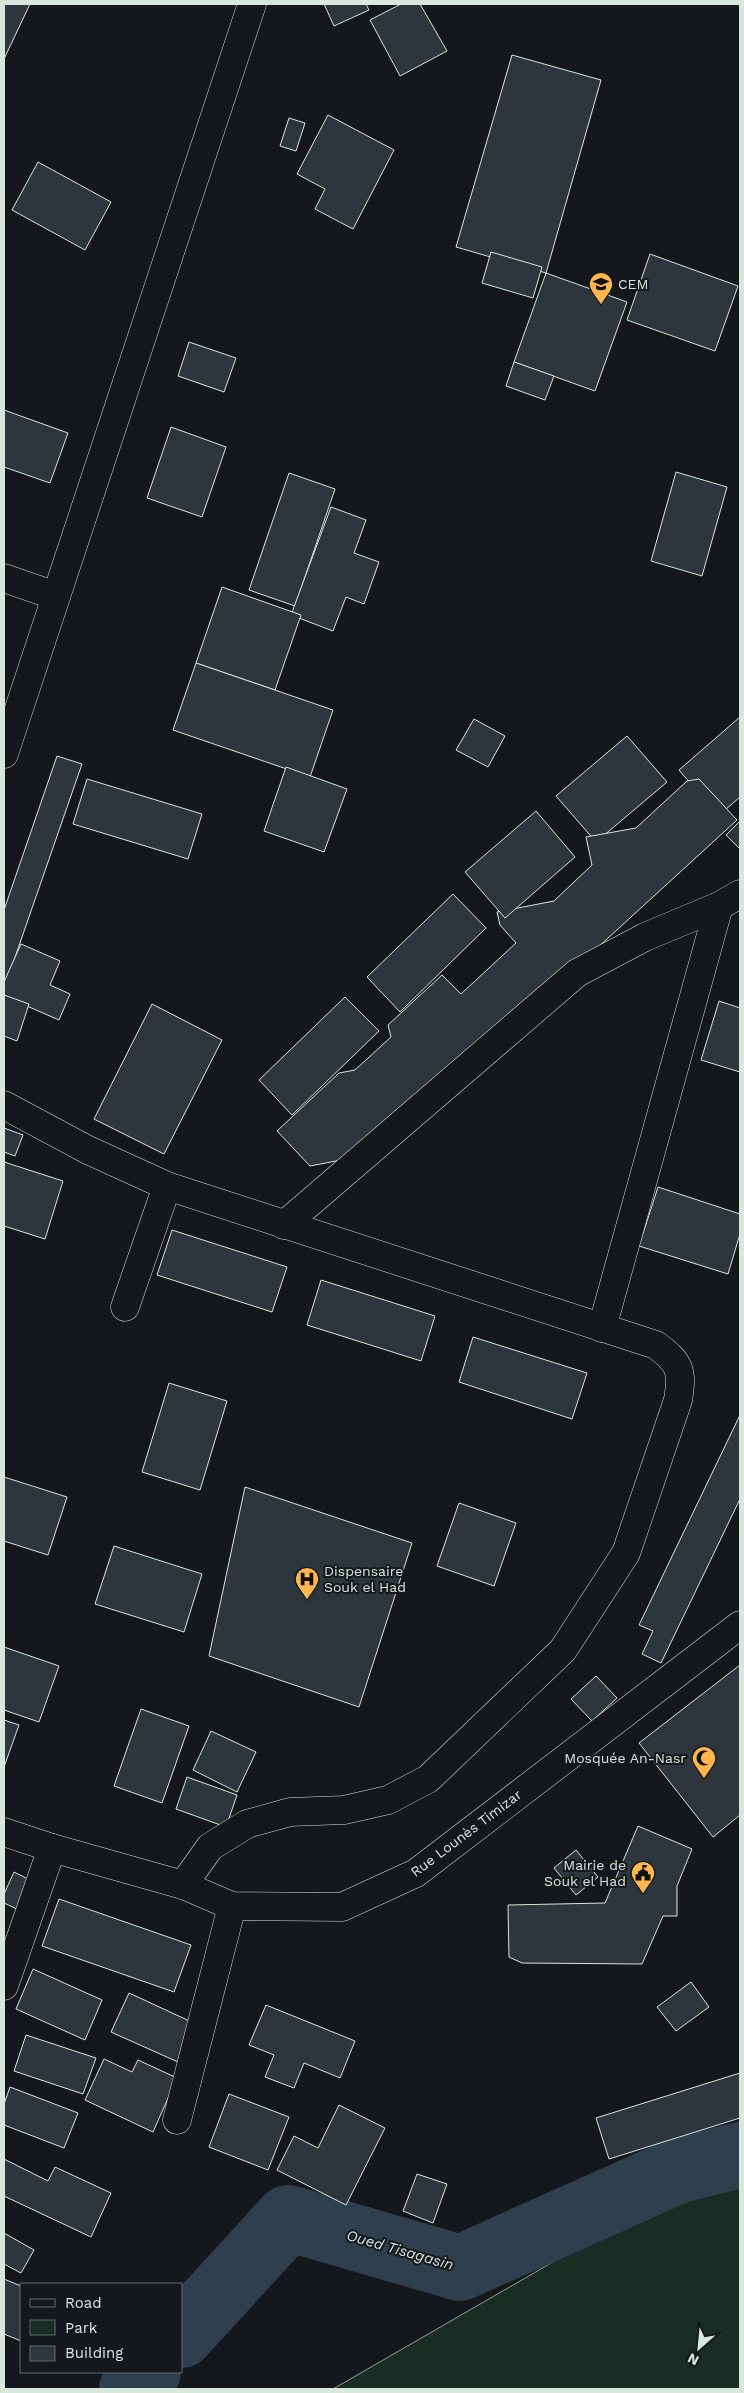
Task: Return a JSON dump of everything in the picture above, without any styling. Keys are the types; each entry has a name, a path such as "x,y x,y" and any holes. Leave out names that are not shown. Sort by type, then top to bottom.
{"street":[{"path":"4,754 252,4"},
{"path":"4,578 56,596"},
{"path":"284,1225 577,973 644,937 730,900"},
{"path":"602,1328 730,900"},
{"path":"4,1106 88,1150 167,1186 656,1345 674,1358 682,1379 678,1400 626,1553 563,1650 428,1779 388,1800 344,1810 290,1812 247,1824 210,1847 183,1885"},
{"path":"125,1307 167,1186"},
{"name":"Rue Lounès Timizar","path":"4,1832 52,1848 183,1885 232,1906 342,1906 416,1873 740,1625"},
{"path":"4,1986 52,1848"},
{"path":"177,2120 232,1906"}],"green space":[{"path":"740,2154 740,2389 333,2389"}],"building":[{"path":"4,4 30,4 4,59"},
{"path":"324,4 366,4 369,10 334,26"},
{"path":"401,4 420,4 447,51 400,76 370,20"},
{"path":"512,55 601,80 546,273 456,247"},
{"path":"328,115 394,150 353,229 315,209 325,189 297,174"},
{"path":"289,118 305,123 296,151 280,146"},
{"path":"38,162 111,202 85,250 12,210"},
{"path":"491,252 542,267 533,298 482,283"},
{"path":"650,254 738,286 715,351 627,320"},
{"path":"546,273 627,302 595,391 514,362"},
{"path":"189,342 236,358 224,392 178,376"},
{"path":"514,362 554,376 545,400 506,386"},
{"path":"4,410 68,433 50,483 4,467"},
{"path":"171,427 226,447 202,517 147,498"},
{"path":"676,472 727,487 702,576 651,561"},
{"path":"289,473 335,489 295,606 249,590"},
{"path":"331,507 366,520 354,553 379,562 364,604 346,597 333,631 291,615"},
{"path":"222,587 301,615 275,690 196,663"},
{"path":"196,663 333,710 310,777 173,730"},
{"path":"740,717 740,797 718,816 679,770"},
{"path":"474,719 505,736 488,767 456,750"},
{"path":"627,736 667,782 596,842 556,796"},
{"path":"57,756 82,764 4,989 4,910"},
{"path":"286,767 347,789 324,852 264,831"},
{"path":"87,779 202,814 188,859 73,824"},
{"path":"699,779 737,820 477,1058 362,1156 310,1166 277,1131 339,1073 355,1070 391,1037 388,1025 442,975 461,994 516,943 500,925 497,912 554,901 592,865 586,837 636,828 687,781"},
{"path":"536,811 575,857 505,918 465,872"},
{"path":"740,821 740,849 726,835"},
{"path":"453,894 486,928 400,1012 367,977"},
{"path":"21,944 60,961 50,985 70,994 59,1020 4,996 4,982"},
{"path":"4,995 29,1004 17,1041 4,1036"},
{"path":"345,997 379,1031 292,1115 259,1080"},
{"path":"719,1001 740,1008 740,1072 701,1060"},
{"path":"152,1004 222,1040 164,1154 94,1119"},
{"path":"4,1128 23,1135 15,1156 4,1152"},
{"path":"4,1162 63,1181 45,1239 4,1226"},
{"path":"658,1187 740,1214 740,1234 728,1274 639,1246"},
{"path":"172,1230 287,1267 272,1312 157,1275"},
{"path":"321,1280 435,1316 421,1361 307,1325"},
{"path":"473,1337 587,1373 572,1419 459,1382"},
{"path":"169,1383 227,1401 200,1490 142,1472"},
{"path":"740,1415 740,1499 661,1663 642,1654 653,1631 639,1625"},
{"path":"4,1477 67,1497 48,1555 4,1541"},
{"name":"Dispensaire Souk el Had","path":"245,1487 412,1543 359,1707 209,1656"},
{"path":"459,1503 516,1523 494,1586 437,1566"},
{"path":"114,1546 202,1574 184,1632 95,1604"},
{"path":"4,1647 59,1666 39,1722 4,1710"},
{"name":"Mosquée An-Nasr","path":"740,1665 740,1815 713,1837 639,1743"},
{"path":"596,1676 617,1698 592,1721 571,1699"},
{"path":"141,1709 189,1726 162,1803 114,1786"},
{"path":"4,1720 19,1725 4,1767"},
{"path":"211,1731 256,1752 237,1792 193,1770"},
{"path":"187,1777 237,1795 226,1827 176,1809"},
{"name":"Mairie de Souk el Had","path":"638,1826 692,1849 677,1886 677,1916 663,1916 642,1964 522,1963 509,1957 508,1905 605,1903"},
{"path":"576,1850 598,1877 576,1895 554,1868"},
{"path":"14,1872 36,1883 23,1912 4,1903 4,1894"},
{"path":"59,1899 191,1945 174,1992 42,1946"},
{"path":"33,1969 102,2000 85,2040 16,2009"},
{"path":"691,1982 709,2007 676,2031 657,2007"},
{"path":"129,1993 196,2024 178,2062 111,2032"},
{"path":"266,2005 355,2041 340,2078 304,2063 294,2088 265,2077 274,2055 249,2045"},
{"path":"26,2035 96,2058 83,2094 14,2071"},
{"path":"104,2059 132,2072 138,2060 177,2078 153,2132 85,2100"},
{"path":"740,2073 740,2118 609,2159 596,2118"},
{"path":"10,2087 78,2113 64,2148 4,2125 4,2104"},
{"path":"229,2094 289,2117 268,2170 209,2147"},
{"path":"339,2105 385,2128 346,2205 277,2170 294,2136 318,2148"},
{"path":"4,2159 48,2181 55,2167 111,2193 91,2237 4,2196"},
{"path":"417,2174 447,2184 433,2223 403,2211"},
{"path":"4,2233 34,2250 21,2273 4,2264"},
{"path":"4,2279 20,2286 20,2341 4,2334"}],"waterway":[{"name":"Oued Tisagasin","path":"182,2334 288,2218 460,2268 679,2170 740,2155"},
{"name":"Oued Tisagasin","path":"132,2389 147,2373"}],"place":[{"name":"CEM","path":"601,305"},
{"name":"Dispensaire Souk el Had","path":"307,1600"},
{"name":"Mosquée An-Nasr","path":"704,1779"},
{"name":"Mairie de Souk el Had","path":"643,1894"}]}
